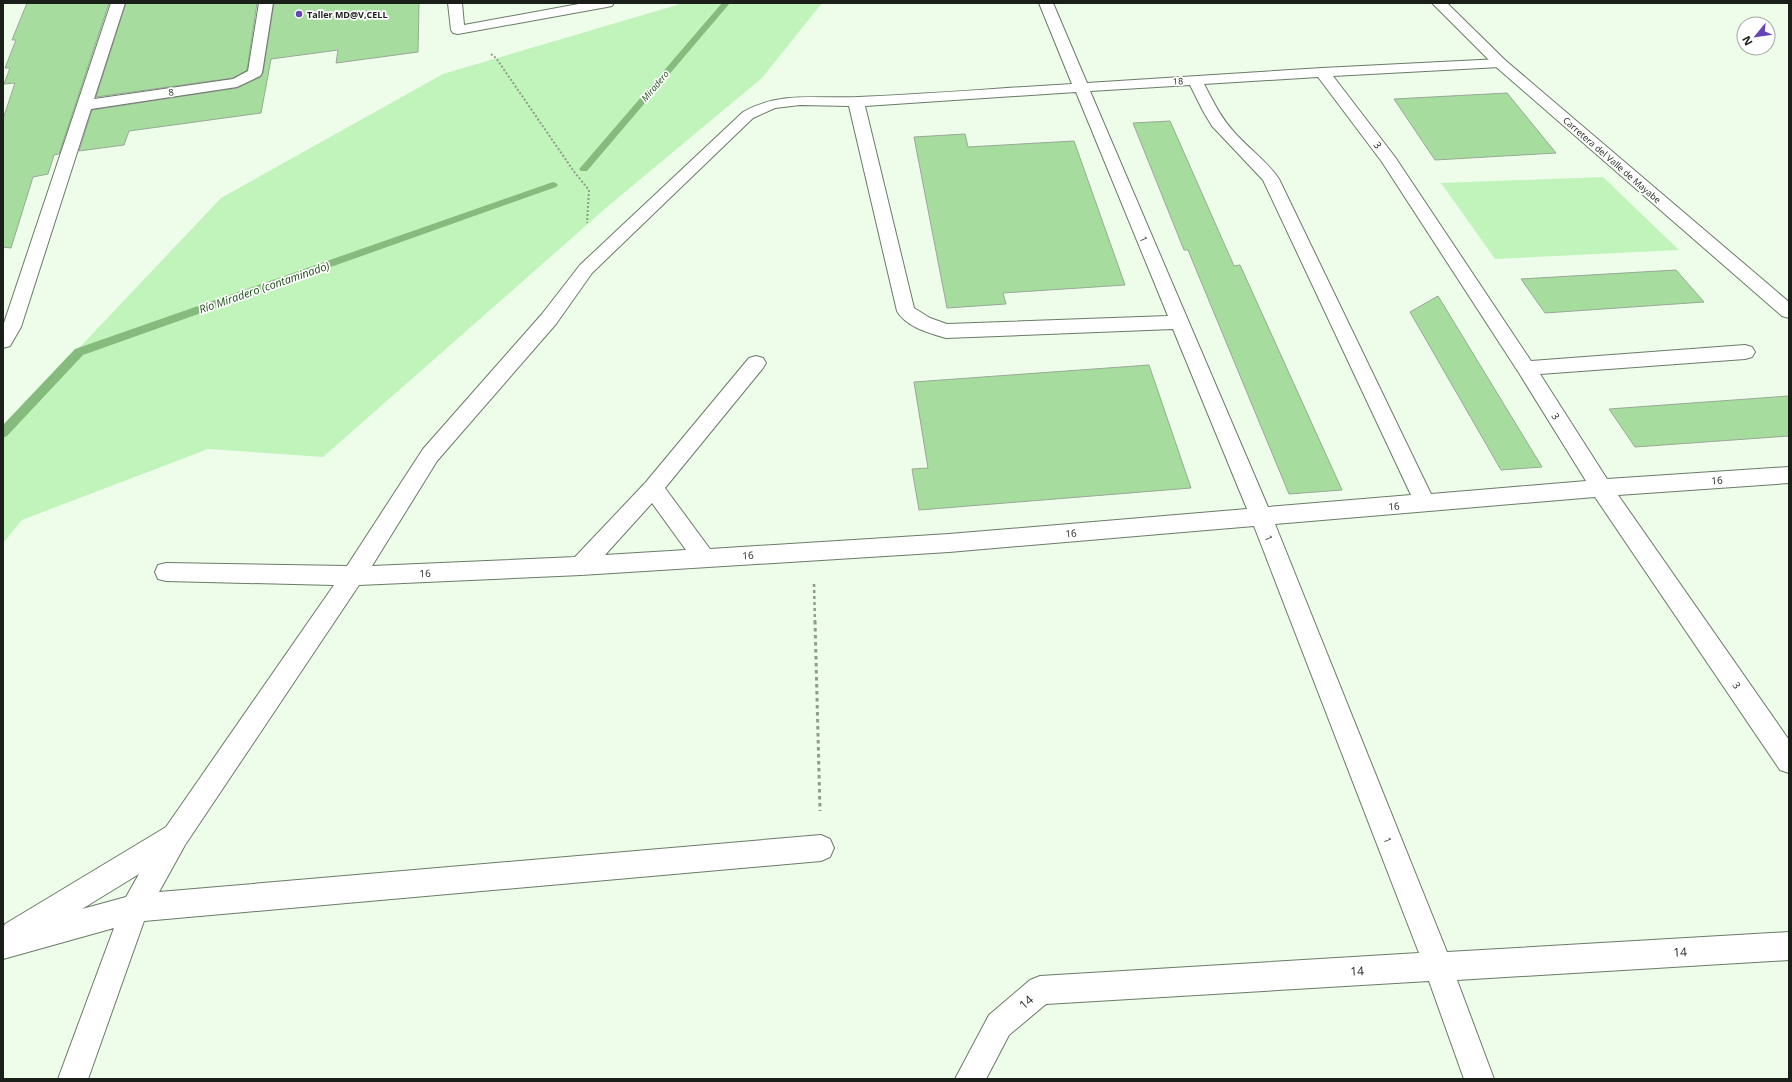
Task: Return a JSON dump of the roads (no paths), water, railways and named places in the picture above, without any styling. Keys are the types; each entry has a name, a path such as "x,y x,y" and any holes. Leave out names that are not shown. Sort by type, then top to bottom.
{"street":[{"path":"3,341 12,327 86,105 118,3"},
{"name":"8","path":"86,105 237,83 255,73 266,3"},
{"path":"455,3 458,30 607,3"},
{"name":"1","path":"1046,3 1178,322 1261,517 1438,966 1478,1079"},
{"name":"Carretera del Valle de Mayabe","path":"1439,3 1500,63 1789,312"},
{"name":"18","path":"73,1079 135,908 176,836 353,576 430,455 549,318 586,269 748,115 758,108 793,101 856,102 1322,72 1500,63"},
{"name":"3","path":"1322,72 1389,160 1526,368 1601,488 1789,761"},
{"path":"1195,80 1214,119 1223,130 1260,165 1271,179 1425,503"},
{"path":"856,102 906,311 923,323 946,331 1178,322"},
{"path":"1526,368 1746,352"},
{"path":"581,566 653,488 756,362"},
{"name":"16","path":"166,572 353,576 581,566 949,543 1601,488 1789,476"},
{"path":"653,488 704,558"},
{"path":"3,940 176,836"},
{"path":"3,945 135,908 821,848"},
{"name":"14","path":"970,1079 999,1025 1040,990 1789,946"}],"waterway":[{"name":"Miradero","path":"584,169 726,3"},
{"name":"Río Miradero (contaminado)","path":"3,433 79,352 553,185"}],"place":[{"name":"Taller MD@V,CELL","path":"299,14"}]}
